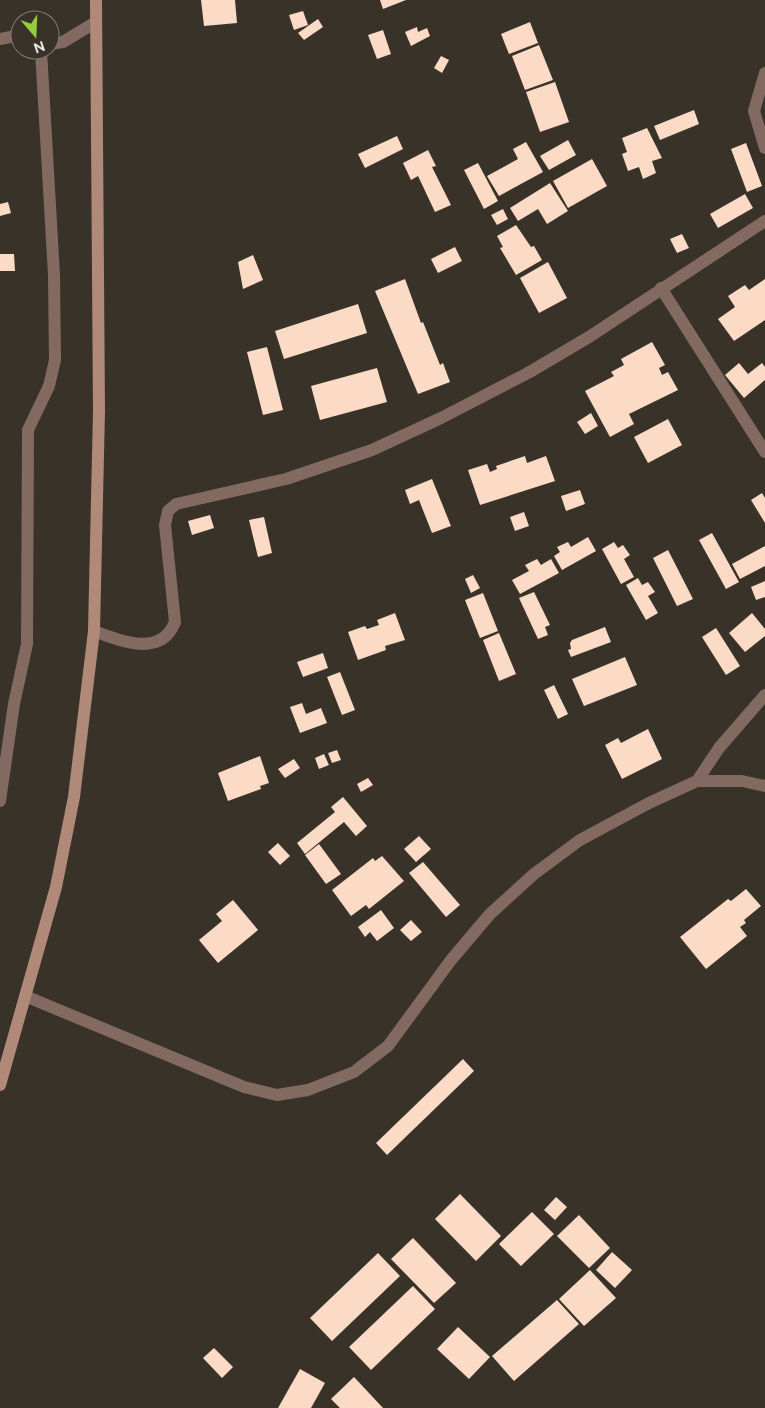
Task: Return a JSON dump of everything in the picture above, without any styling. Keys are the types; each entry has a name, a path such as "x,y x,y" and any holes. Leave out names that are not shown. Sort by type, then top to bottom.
{"main road":[{"path":"0,1085 56,887 74,797 94,631 99,411 96,0"}],"street":[{"path":"60,42 96,22"},
{"path":"0,801 14,704 27,644 28,430 49,386 55,360 54,275 42,60"},
{"path":"765,73 754,111 765,148"},
{"path":"94,631 120,641 143,645 158,641 171,634 175,622 164,525 168,511 176,504 286,479 372,450 528,372 589,336 765,221"},
{"path":"662,288 765,452"},
{"path":"698,781 718,748 765,695"},
{"path":"24,996 244,1087 276,1095 308,1090 354,1072 388,1046 451,960 490,914 534,874 580,840 649,803 698,781 742,781 765,786"}],"building":[{"path":"201,0 235,0 237,23 204,26"},
{"path":"380,0 406,0 383,9"},
{"path":"303,11 308,25 294,30 289,15"},
{"path":"318,19 323,27 304,40 298,33"},
{"path":"530,22 538,43 509,54 501,34"},
{"path":"417,27 418,32 427,28 430,36 411,46 405,32"},
{"path":"383,30 391,54 377,59 368,35"},
{"path":"539,45 553,80 525,90 512,56"},
{"path":"441,56 449,60 442,73 434,68"},
{"path":"555,82 569,122 540,132 526,92"},
{"path":"694,110 699,124 660,140 654,126"},
{"path":"647,128 662,158 652,161 656,173 643,179 639,167 628,171 622,154 627,152 622,138"},
{"path":"397,136 403,149 365,168 358,154"},
{"path":"568,140 576,155 549,170 540,156"},
{"path":"526,142 543,172 499,196 487,176 518,159 513,149"},
{"path":"746,143 762,186 747,192 731,149"},
{"path":"428,150 436,166 432,167 451,205 435,212 418,176 411,180 403,163"},
{"path":"592,159 607,186 568,208 553,181"},
{"path":"478,163 498,201 484,209 464,170"},
{"path":"550,183 568,211 547,224 538,209 518,221 510,208"},
{"path":"745,194 753,208 718,228 710,214"},
{"path":"8,202 11,213 0,216 0,204"},
{"path":"503,209 508,219 497,225 491,215"},
{"path":"516,225 531,247 534,246 542,260 516,275 500,248 503,247 497,236"},
{"path":"682,234 689,248 677,253 670,239"},
{"path":"455,247 462,261 438,273 431,259"},
{"path":"0,254 14,254 15,271 0,271"},
{"path":"253,255 263,280 243,289 238,262"},
{"path":"548,262 567,298 539,313 520,278"},
{"path":"405,279 421,323 423,322 440,365 443,363 450,382 418,394 375,291"},
{"path":"765,279 765,320 734,341 718,319 735,307 728,296 745,285 749,290"},
{"path":"358,304 367,333 284,359 275,331"},
{"path":"652,342 665,365 659,368 662,375 668,372 678,390 629,414 634,424 610,437 585,391 614,376 611,372 624,365 621,359"},
{"path":"267,347 283,410 263,415 247,352"},
{"path":"739,363 748,374 762,363 765,367 765,380 744,398 725,375"},
{"path":"377,368 387,402 320,420 311,386"},
{"path":"591,413 598,426 585,434 577,422"},
{"path":"668,419 682,445 648,463 634,437"},
{"path":"525,456 527,463 546,456 555,481 480,505 468,470 487,464 490,472 497,469 496,466"},
{"path":"432,479 451,526 432,533 419,500 410,504 405,490"},
{"path":"580,490 585,504 566,511 561,496"},
{"path":"762,493 765,498 765,523 751,500"},
{"path":"524,512 529,526 515,531 510,517"},
{"path":"210,515 214,528 192,535 188,521"},
{"path":"264,517 272,553 258,557 249,520"},
{"path":"712,533 739,582 726,589 699,540"},
{"path":"588,537 596,551 562,570 554,556 560,552 557,547 568,542 571,547"},
{"path":"614,542 618,548 623,545 630,555 624,559 634,577 621,584 602,549"},
{"path":"765,546 765,566 740,579 732,564"},
{"path":"668,550 693,599 677,606 653,558"},
{"path":"537,559 541,565 551,559 559,573 520,594 512,580 529,571 525,565"},
{"path":"473,575 480,588 471,593 465,579"},
{"path":"638,578 642,585 648,582 655,592 648,596 658,613 646,620 626,585"},
{"path":"765,581 765,597 756,600 751,587"},
{"path":"534,592 550,625 545,627 548,635 538,639 519,598"},
{"path":"483,593 498,631 480,638 465,600"},
{"path":"395,613 405,640 385,646 386,650 358,660 348,632 365,626 367,629 379,625 377,620"},
{"path":"752,613 765,629 765,636 745,652 729,633"},
{"path":"605,627 611,642 571,657 568,650 571,649 570,643 572,640"},
{"path":"716,628 740,666 726,675 702,637"},
{"path":"499,633 516,674 499,681 483,640"},
{"path":"323,653 328,668 303,677 297,662"},
{"path":"625,657 637,685 584,706 572,679"},
{"path":"340,672 355,710 342,715 327,677"},
{"path":"554,685 568,714 558,719 544,690"},
{"path":"302,703 306,714 321,708 327,723 300,733 290,707"},
{"path":"648,729 662,759 622,779 605,745 618,738 621,743"},
{"path":"337,750 341,760 332,763 328,753"},
{"path":"324,754 329,765 319,769 315,758"},
{"path":"260,756 269,783 260,786 261,789 228,801 218,773"},
{"path":"294,759 300,768 285,778 278,769"},
{"path":"368,778 373,785 361,792 357,784"},
{"path":"343,797 367,826 356,836 344,822 305,854 297,843 335,812 331,807"},
{"path":"419,836 431,849 416,862 404,849"},
{"path":"278,843 290,856 280,865 268,852"},
{"path":"319,844 341,874 326,884 305,855"},
{"path":"382,856 404,881 369,909 366,905 351,916 332,890 373,858 375,861"},
{"path":"423,862 460,905 446,917 409,873"},
{"path":"746,889 761,906 744,920 746,923 740,927 747,936 706,969 680,937 728,899 731,901"},
{"path":"233,900 258,930 218,963 199,940 222,921 216,914"},
{"path":"381,910 394,928 377,941 370,932 365,937 358,927"},
{"path":"411,920 422,932 411,941 400,930"},
{"path":"463,1059 474,1071 387,1155 376,1143"},
{"path":"460,1194 501,1236 476,1261 435,1219"},
{"path":"556,1197 567,1207 555,1220 544,1210"},
{"path":"532,1212 554,1234 521,1266 499,1244"},
{"path":"579,1215 610,1248 589,1268 557,1236"},
{"path":"413,1238 456,1283 434,1303 391,1259"},
{"path":"612,1252 632,1270 615,1288 596,1270"},
{"path":"378,1253 400,1276 332,1341 310,1318"},
{"path":"590,1270 616,1298 584,1326 559,1299"},
{"path":"413,1286 435,1309 371,1370 349,1347"},
{"path":"557,1300 579,1324 514,1381 492,1356"},
{"path":"458,1327 490,1357 469,1379 437,1349"},
{"path":"214,1348 233,1367 222,1378 203,1358"},
{"path":"300,1369 325,1383 311,1408 278,1408"},
{"path":"354,1377 383,1408 340,1408 331,1399"}]}
